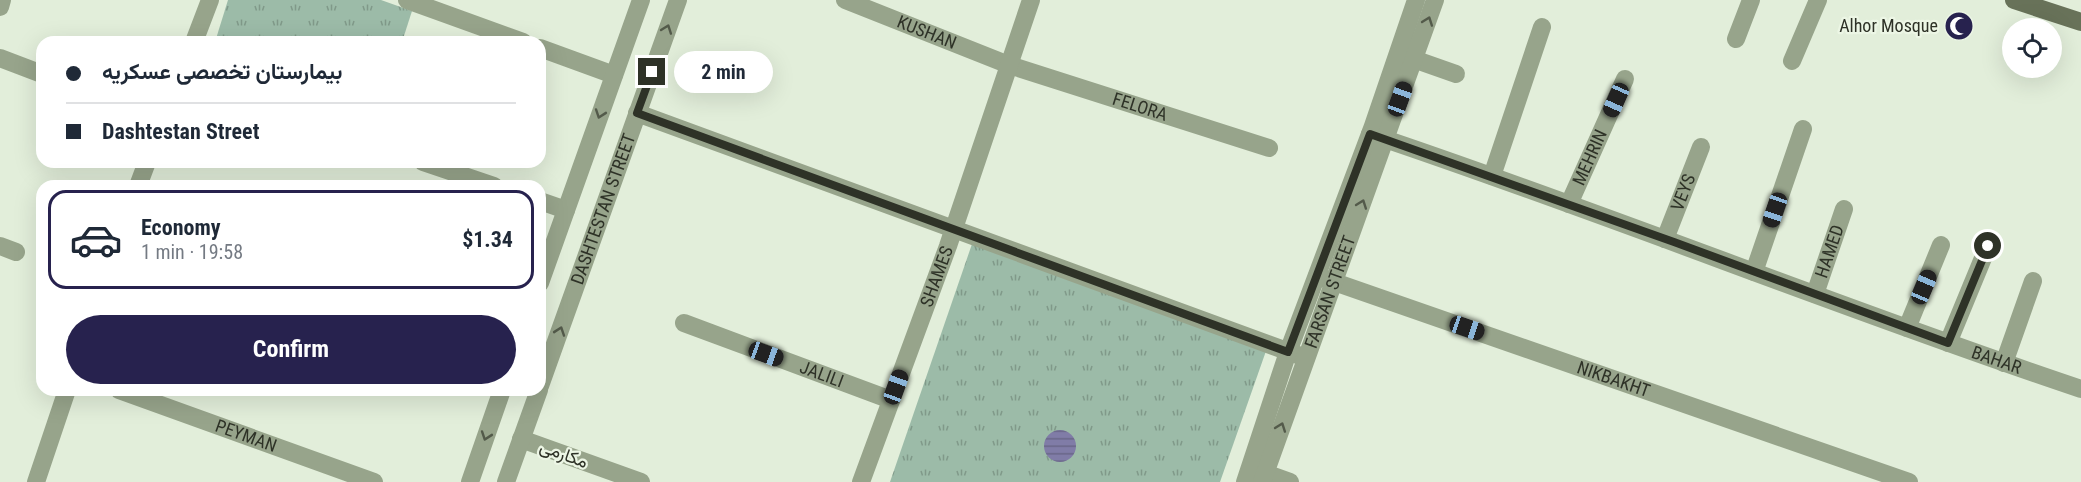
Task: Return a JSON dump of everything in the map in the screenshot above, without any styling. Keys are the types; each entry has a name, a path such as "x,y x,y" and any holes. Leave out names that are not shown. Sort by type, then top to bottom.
{"main road":[{"path":"2014,0 2081,22"}],"street":[{"path":"0,7 2,0"},
{"path":"196,36 210,0"},
{"path":"407,0 506,36"},
{"name":"DASHTESTAN STREET","path":"546,266 641,0"},
{"name":"DASHTESTAN STREET","path":"546,368 678,0"},
{"name":"KUSHAN","path":"845,0 1009,65"},
{"name":"SHAMES","path":"861,482 953,229 1031,0"},
{"name":"FARSAN STREET","path":"1406,56 1416,0"},
{"name":"FARSAN STREET","path":"1245,482 1288,352 1325,278 1406,56 1435,0"},
{"path":"1736,39 1751,0"},
{"path":"1792,61 1818,0"},
{"path":"1492,177 1542,27"},
{"path":"546,50 614,75"},
{"path":"1406,56 1456,74"},
{"path":"0,58 36,72"},
{"name":"FELORA","path":"1009,65 1269,148"},
{"name":"MEHRIN","path":"1569,204 1625,79"},
{"path":"637,113 1306,358"},
{"path":"1754,272 1803,129"},
{"name":"BAHAR","path":"1378,136 1948,343 2081,388"},
{"name":"VEYS","path":"1665,239 1701,147"},
{"path":"441,168 476,180"},
{"path":"546,203 566,210"},
{"name":"HAMED","path":"1815,294 1844,209"},
{"path":"1907,328 1941,245"},
{"path":"1948,343 1988,246"},
{"name":"FARSAN STREET","path":"1263,478 1306,358 1325,278"},
{"name":"NIKBAKHT","path":"1325,278 1909,482"},
{"path":"2004,363 2033,281"},
{"name":"JALILI","path":"684,323 891,400"},
{"path":"36,482 65,396"},
{"name":"PEYMAN","path":"136,396 374,482"},
{"path":"470,482 500,396"},
{"name":"DASHTESTAN STREET","path":"506,482 536,396"},
{"name":"مکارمی","path":"521,439 641,482"},
{"path":"1263,478 1290,482"}],"green space":[{"path":"228,0 381,0 412,11 404,36 217,36"},
{"path":"972,244 1266,351 1220,482 890,482"}],"shaded area":[{"path":"1060,430 1071,435 1076,446 1071,457 1060,462 1049,457 1044,446 1049,435"}],"place":[{"name":"Alhor Mosque","path":"1959,26"}],"route":[{"path":"652,72 637,113 1288,352 1370,134 1674,242 1948,343 1988,246"}]}
